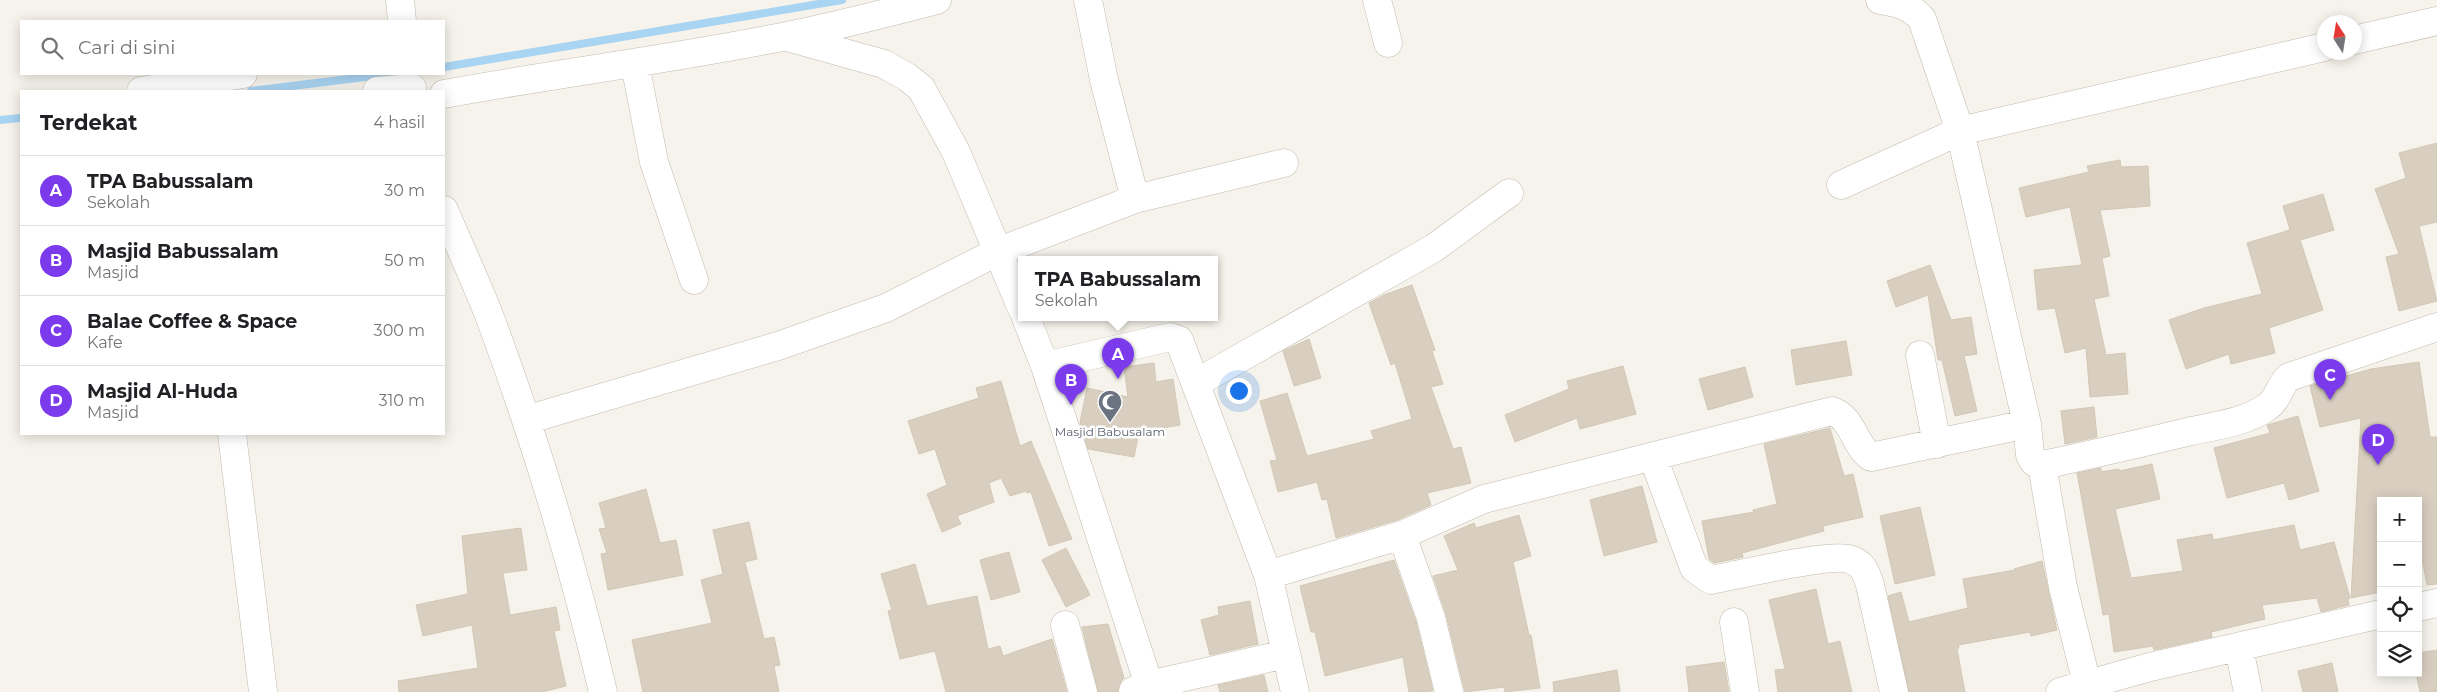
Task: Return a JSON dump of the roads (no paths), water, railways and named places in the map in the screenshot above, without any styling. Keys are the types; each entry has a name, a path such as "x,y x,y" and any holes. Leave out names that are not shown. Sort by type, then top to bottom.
{"street":[{"path":"400,0 402,20"},
{"path":"445,94 518,80 635,64 785,37 937,0"},
{"path":"1088,0 1104,80 1135,199"},
{"path":"1376,0 1388,43"},
{"path":"1880,0 1898,3 1913,9 1922,19 1960,131 2027,424 2030,455 2034,462 2042,465 2216,425 2254,414 2268,407 2277,397 2281,384 2289,377 2437,327"},
{"path":"2362,38 2437,21"},
{"path":"785,37 884,64 907,77 921,88 956,152 1018,300"},
{"path":"1842,185 1960,131 2317,48"},
{"path":"635,64 654,162 694,280"},
{"path":"147,90 237,75"},
{"path":"381,90 412,83"},
{"path":"526,420 778,346 886,308 997,252 1135,199 1284,163"},
{"path":"1196,383 1434,248 1510,194"},
{"path":"445,212 488,314 526,420 579,591 603,692"},
{"path":"1027,321 1054,393 1039,398 1087,518 1139,689 1286,654"},
{"path":"1045,366 1176,338 1179,340 1268,575 1295,692"},
{"path":"1920,355 1937,444"},
{"path":"1268,575 1402,535 1484,499 1832,412 1841,414 1848,421 1864,452 1871,457 2027,424"},
{"path":"232,435 263,692"},
{"path":"1653,457 1694,568 1701,575 1711,580 1837,557 1858,563 1865,570 1870,585 1894,692"},
{"path":"2042,465 2063,587 2088,688"},
{"path":"1402,535 1431,618 1449,692"},
{"path":"2422,606 2437,603"},
{"path":"2060,692 2088,688 2150,667 2377,615"},
{"path":"1734,622 1745,692"},
{"path":"1065,625 1083,692"},
{"path":"2239,648 2248,692"}],"waterway":[{"path":"445,67 842,0"},
{"path":"259,90 382,75"},
{"path":"0,120 20,118"}],"place":[{"name":"TPA Babussalam","path":"1118,379"},
{"name":"Balae Coffee & Space","path":"2330,400"},
{"name":"Masjid Babussalam","path":"1071,405"},
{"name":"Masjid Babusalam","path":"1110,423"},
{"name":"Masjid Al-Huda","path":"2378,465"}]}
